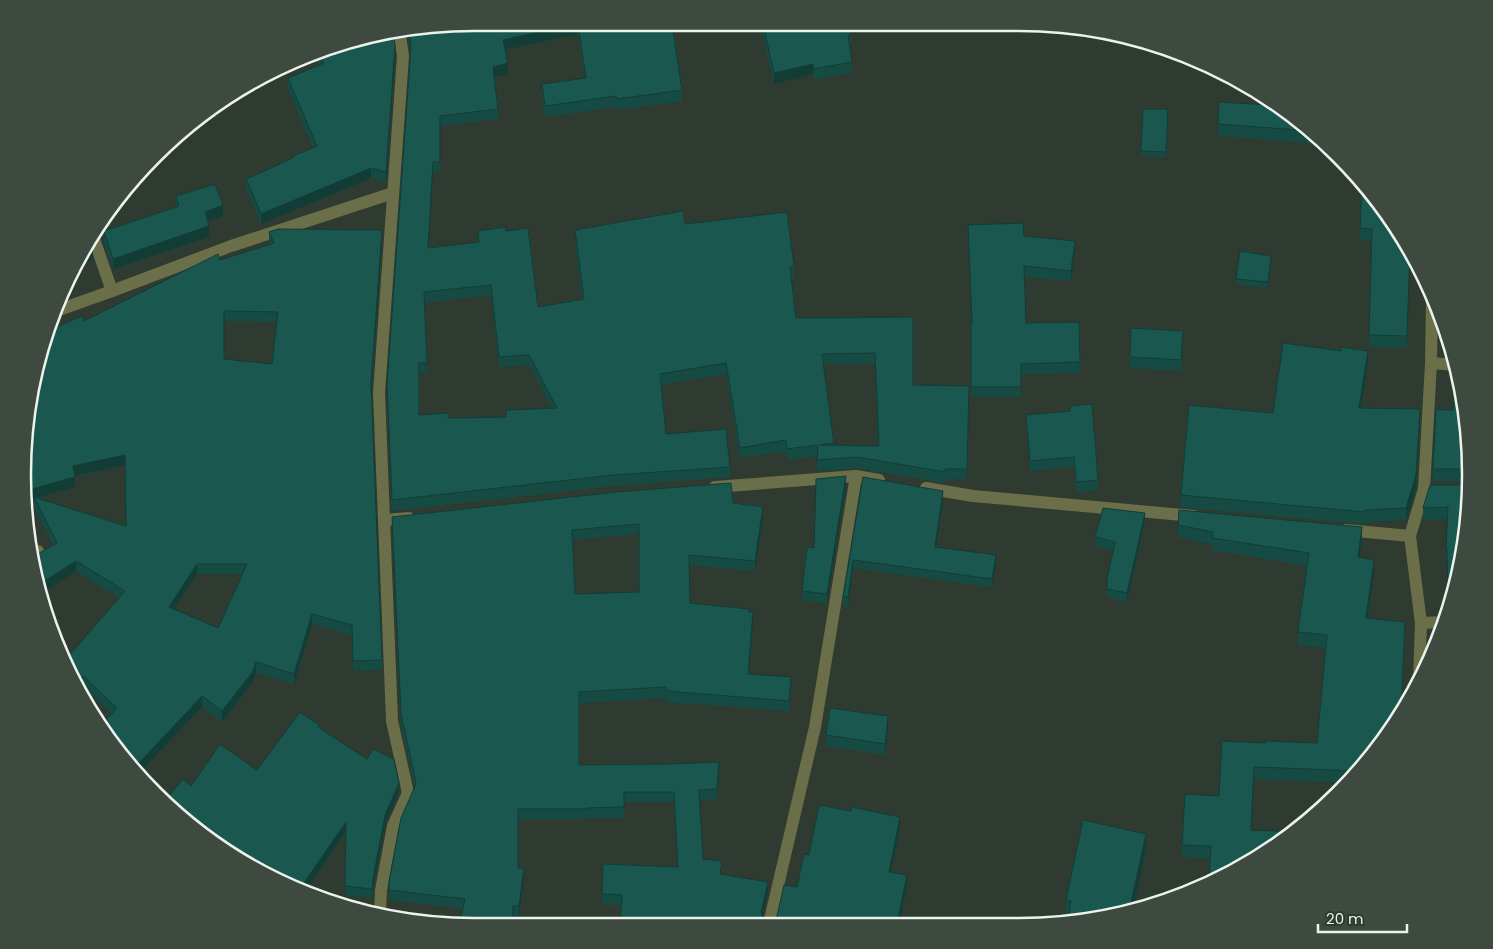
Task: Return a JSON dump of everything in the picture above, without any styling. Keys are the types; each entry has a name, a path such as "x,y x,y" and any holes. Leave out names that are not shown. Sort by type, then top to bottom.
{"street":[{"path":"380,907 393,826 408,793 392,721 379,393 403,56 400,38"},
{"path":"64,308 231,246 393,193"},
{"path":"96,245 112,291"},
{"path":"1420,662 1422,623 1410,536 1428,489 1431,314"},
{"path":"1430,364 1448,365"},
{"path":"770,918 815,727 856,476"},
{"path":"702,488 856,476 895,483"},
{"path":"914,486 973,496 1206,517"},
{"path":"384,520 423,516"},
{"path":"1333,529 1410,536"},
{"path":"1422,623 1436,622"}],"building":[{"path":"474,31 543,31 503,40 508,63 493,67 498,109 440,116 440,162 433,162 428,248 479,242 478,231 505,227 506,231 528,228 538,307 584,299 575,230 683,211 685,224 787,212 794,266 790,267 796,318 913,317 913,385 969,386 967,469 945,469 945,472 857,457 817,460 818,445 787,449 786,440 740,448 726,363 660,374 666,434 726,429 730,467 614,475 392,500 387,383 411,46 410,36 417,35","holes":["491,285 499,357 529,355 557,408 506,410 506,417 448,418 448,413 419,415 419,363 427,363 424,292","875,353 879,446 820,445 834,443 822,354"]},
{"path":"579,31 673,31 682,90 617,99 616,96 545,106 542,84 586,78"},
{"path":"765,31 850,31 851,35 848,35 852,62 814,69 813,64 774,73"},
{"path":"394,39 386,172 371,168 261,214 246,179 317,146 288,78 324,63 321,59 332,55 360,46"},
{"path":"1219,102 1263,105 1297,130 1218,124"},
{"path":"1143,109 1168,109 1166,152 1141,151"},
{"path":"215,184 223,205 205,212 209,226 113,259 104,231 179,206 176,196"},
{"path":"1362,194 1387,228 1409,266 1407,336 1369,335 1372,229 1360,228"},
{"path":"1023,223 1024,236 1075,241 1071,271 1024,266 1026,323 1079,322 1080,362 1021,364 1021,387 971,387 972,323 968,225"},
{"path":"278,229 382,230 371,383 382,660 353,661 352,625 312,614 294,674 256,662 252,673 222,711 202,696 139,763 106,720 117,708 83,676 81,678 69,654 125,591 76,561 44,581 39,553 57,543 34,497 126,526 125,455 73,466 75,477 32,489 32,446 35,417 46,360 57,327 82,316 84,321 218,254 220,260 274,243 269,232","holes":["224,311 278,312 272,364 224,359","197,564 247,564 218,628 169,607"]},
{"path":"1240,251 1271,256 1268,282 1236,279"},
{"path":"1131,328 1183,331 1181,360 1130,357"},
{"path":"1283,343 1341,351 1341,347 1368,351 1359,408 1420,409 1416,475 1406,508 1365,510 1364,512 1181,495 1189,405 1273,413"},
{"path":"1454,396 1461,446 1462,469 1433,469 1436,410 1453,410"},
{"path":"1092,404 1098,480 1076,482 1074,457 1030,461 1026,415 1070,411 1070,406"},
{"path":"846,476 827,594 802,591 807,547 814,548 816,479"},
{"path":"863,477 943,491 935,547 996,555 992,579 853,560 848,597 843,597"},
{"path":"731,483 733,503 763,507 755,561 689,555 690,603 749,609 749,612 753,612 748,674 791,677 789,701 666,691 666,687 579,692 579,765 719,762 717,789 699,790 703,859 722,861 720,874 768,882 761,912 763,918 620,918 622,895 602,894 603,864 678,867 674,792 624,792 624,807 518,809 518,868 524,868 519,906 513,906 513,918 461,918 465,899 389,890 401,818 416,782 401,714 392,517 616,492","holes":["639,524 639,592 575,594 572,530"]},
{"path":"1430,485 1462,485 1458,532 1448,586 1446,548 1448,507 1423,508"},
{"path":"1103,508 1145,513 1127,593 1107,589 1107,579 1115,542 1095,537"},
{"path":"1179,510 1362,527 1358,557 1374,560 1366,618 1405,622 1402,696 1370,744 1349,771 1254,767 1251,830 1281,831 1265,843 1209,874 1211,846 1182,845 1185,794 1219,796 1222,741 1317,743 1327,635 1298,632 1309,553 1212,538 1213,532 1178,525"},
{"path":"830,708 888,716 885,744 826,735"},
{"path":"300,712 319,725 318,727 367,759 373,749 394,759 399,783 385,815 372,889 345,886 346,822 304,883 278,872 228,843 169,796 183,779 191,786 220,744 257,770"},
{"path":"819,805 851,811 852,807 900,817 889,872 907,875 898,918 775,918 784,885 797,887 804,854 809,855"},
{"path":"1083,820 1146,834 1131,903 1069,915 1071,901 1066,900"}]}
